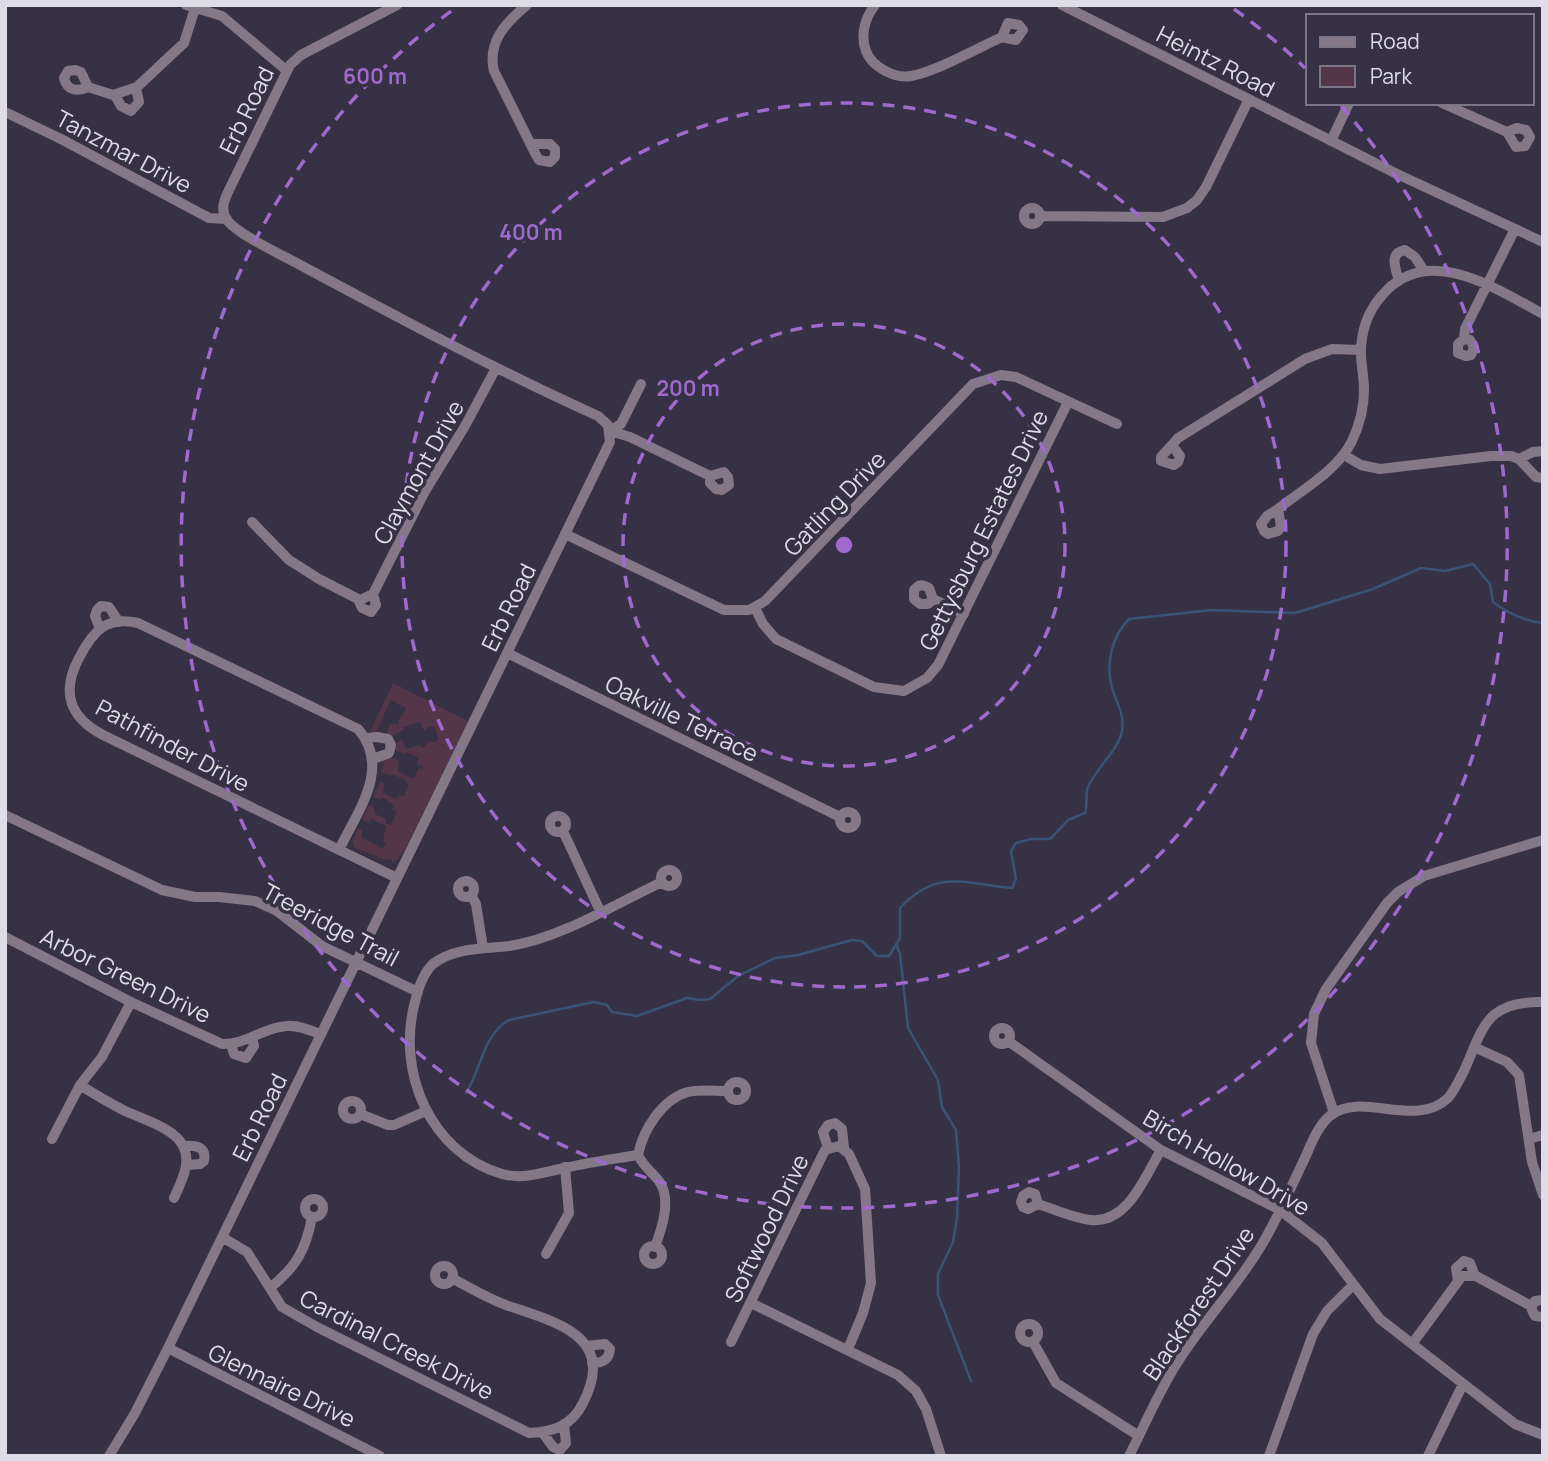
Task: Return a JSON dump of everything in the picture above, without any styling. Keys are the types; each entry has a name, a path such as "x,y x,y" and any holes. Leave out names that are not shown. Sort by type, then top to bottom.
{"street":[{"name":"Erb Road","path":"226,219 223,211 225,199 286,70 301,55 397,5"},
{"path":"527,5 499,32 492,62 531,144"},
{"path":"876,5 863,30 867,54 881,68 899,76 909,77 931,70 1002,37"},
{"name":"Heintz Road","path":"1062,5 1331,141 1543,242"},
{"path":"88,87 115,95 136,88 184,43 192,6 222,16 286,70"},
{"path":"115,95 125,110 131,111 139,102 136,88"},
{"path":"1040,216 1163,217 1187,208 1206,187 1249,99"},
{"path":"1331,141 1348,105"},
{"path":"1446,105 1507,132"},
{"name":"Tanzmar Drive","path":"5,112 209,218 226,219"},
{"path":"226,219 265,245 496,368 598,416 606,422 610,431 630,437 710,476"},
{"path":"1464,339 1465,329 1515,229"},
{"path":"1399,281 1394,262 1399,251 1411,253 1424,271"},
{"path":"1278,509 1344,455 1360,422 1364,392 1361,350 1368,313 1376,301 1399,281 1424,271 1457,274 1488,285 1543,314"},
{"path":"1172,445 1178,438 1306,359 1332,349 1361,350"},
{"name":"Claymont Drive","path":"252,522 289,560 358,599 373,594 424,493 466,426 496,368"},
{"name":"Gatling Drive","path":"755,608 765,601 878,485 973,384 987,378 1009,375 1117,424"},
{"path":"610,431 621,424 641,384"},
{"name":"Gettysburg Estates Drive","path":"755,608 763,624 776,639 874,687 904,691 927,678 938,665 1068,402"},
{"name":"Erb Road","path":"109,1456 135,1413 168,1348 605,453 610,442 610,431"},
{"path":"1519,459 1532,452 1543,451"},
{"path":"1344,455 1360,465 1380,469 1511,456 1519,459 1536,477 1543,478"},
{"path":"565,534 724,610 755,608"},
{"path":"933,599 964,614"},
{"name":"Pathfinder Drive","path":"339,850 372,783 373,752 358,729 138,623 119,622 109,607 101,606 95,616 100,629 92,634 71,674 71,703 84,724 339,850 397,878"},
{"path":"100,629 108,623 119,622"},
{"name":"Oakville Terrace","path":"507,653 840,817"},
{"name":"Pathfinder Drive","path":"366,738 388,739 391,745 388,754 373,759"},
{"name":"Treeridge Trail","path":"5,815 162,890 195,897 255,901 277,911 322,946 418,992 433,965 459,953 534,941 662,881"},
{"path":"563,831 600,911"},
{"path":"1543,840 1424,876 1398,891 1387,903 1326,989 1314,1014 1311,1043 1334,1113 1353,1107 1417,1110 1434,1107 1455,1089 1485,1026 1501,1009 1520,1002 1543,1002"},
{"path":"471,895 476,904 483,948"},
{"name":"Arbor Green Drive","path":"5,937 131,1002 222,1044 231,1044 275,1027 290,1025 320,1034"},
{"path":"418,992 412,1014 411,1069 426,1111 450,1143 463,1154 477,1164 514,1177 528,1177 565,1167 638,1155"},
{"path":"52,1139 80,1085 102,1057 131,1002"},
{"name":"Arbor Green Drive","path":"231,1044 234,1054 246,1058 254,1046 252,1038"},
{"name":"Birch Hollow Drive","path":"1008,1041 1161,1150 1280,1210 1322,1243 1380,1319 1515,1424 1543,1435"},
{"path":"1474,1047 1507,1062 1520,1075 1536,1180 1543,1195"},
{"path":"80,1085 164,1129 183,1146 187,1165 174,1198"},
{"path":"655,1247 662,1228 665,1198 661,1183 638,1155 640,1142 669,1101 698,1090 727,1091"},
{"path":"360,1114 394,1125 426,1111"},
{"name":"Blackforest Drive","path":"1129,1456 1181,1356 1255,1256 1320,1128 1334,1113"},
{"path":"828,1148 823,1132 828,1125 835,1123 842,1129 845,1148 865,1189 870,1283 863,1313 848,1349"},
{"path":"1529,1139 1543,1135"},
{"path":"183,1146 198,1146 204,1150 204,1161 187,1165"},
{"name":"Softwood Drive","path":"731,1342 825,1150 839,1146 845,1148"},
{"path":"1038,1204 1090,1220 1106,1219 1124,1209 1161,1150"},
{"path":"546,1254 569,1213 565,1167"},
{"path":"270,1288 289,1273 298,1259 306,1243 312,1217"},
{"name":"Cardinal Creek Drive","path":"222,1237 247,1252 282,1307 517,1427 530,1433 542,1432 553,1447 560,1450 566,1443 564,1424 573,1418 585,1399 593,1377 592,1363 586,1346 563,1325 545,1316 496,1301 452,1278"},
{"path":"1412,1344 1462,1276 1475,1276 1531,1306 1533,1314 1543,1317"},
{"path":"1269,1456 1312,1334 1327,1311 1353,1285"},
{"path":"1531,1306 1535,1301 1543,1300"},
{"path":"751,1303 898,1375 916,1391 926,1409 941,1456"},
{"path":"1033,1342 1056,1383 1139,1436"},
{"name":"Cardinal Creek Drive","path":"586,1346 605,1344 610,1349 607,1358 602,1362 592,1363"},
{"name":"Glennaire Drive","path":"168,1348 380,1456"},
{"path":"1428,1456 1463,1384"},
{"path":"542,1432 551,1432 564,1424"},
{"path":"352,1456 358,1445"}],"green space":[{"path":"393,683 468,721 405,850 393,863 391,859 385,860 354,847 353,841 358,828 362,830 362,838 383,849 386,843 383,841 386,826 371,819 369,823 362,820 369,805 374,807 375,814 386,819 386,824 391,825 397,812 392,809 394,805 382,797 380,800 373,797 380,782 384,783 383,793 396,799 398,795 404,797 409,785 405,780 381,772 384,764 381,762 388,757 398,760 398,771 413,779 419,768 423,767 417,763 419,758 394,749 395,744 402,740 406,749 419,745 423,748 429,741 435,743 438,739 435,727 428,727 425,732 420,722 403,727 404,730 391,736 387,733 390,723 399,725 406,708 391,700 376,732 370,732"}],"waterway":[{"path":"466,1093 493,1035 509,1020 594,1002 607,1005 612,1012 637,1016 687,998 710,999 738,976 775,958 798,955 852,940 862,941 877,956 889,956 900,938 900,908 926,887 939,883 965,882 1012,888 1016,879 1011,851 1016,843 1031,839 1050,839 1068,820 1085,813 1088,787 1120,738 1122,718 1111,684 1109,666 1115,641 1129,619 1212,610 1295,613 1373,589 1421,568 1445,571 1473,564 1490,584 1493,602 1516,616 1543,623"},
{"path":"897,946 908,1028 938,1080 942,1107 956,1130 959,1167 957,1217 953,1242 938,1274 938,1295 971,1381"}]}
